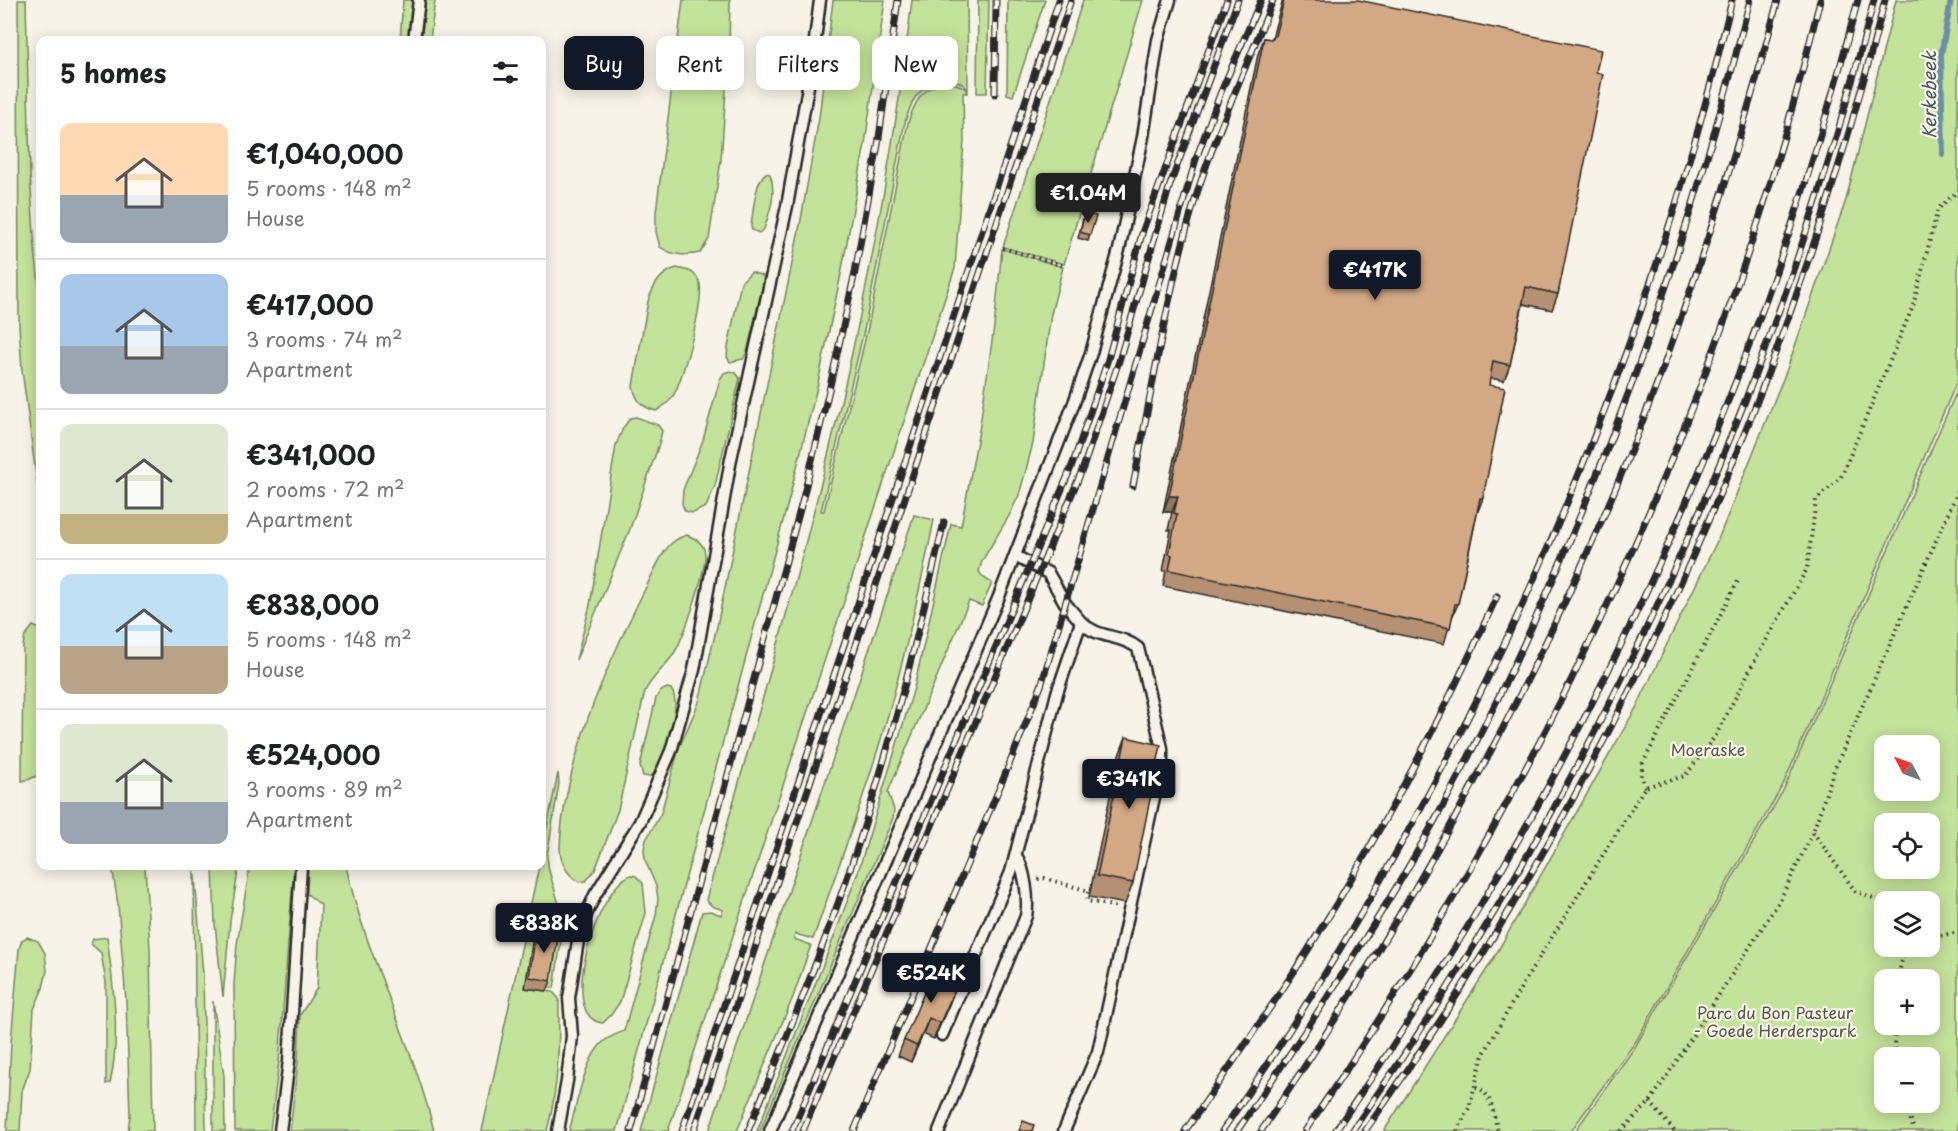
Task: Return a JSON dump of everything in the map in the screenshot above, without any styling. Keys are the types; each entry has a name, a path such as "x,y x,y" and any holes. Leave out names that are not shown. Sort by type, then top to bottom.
{"lane":[{"path":"414,36 419,0"},
{"path":"558,1131 571,1047 569,998 580,928 596,896 640,822 670,751 694,670 731,459 788,206 812,64 820,0"},
{"path":"770,1131 1015,556 1074,403 1106,300 1132,191 1158,40 1170,0"},
{"path":"1015,556 1048,573 1065,603 1088,629 1104,636 1130,642 1138,648 1162,748 1162,761 1098,1052 1064,1131"},
{"path":"942,1035 1002,896 1016,856 1057,693 1081,622"},
{"path":"939,1131 1023,927 1028,908 1020,862 1016,856"},
{"path":"280,1131 289,1061 301,870"}],"path":[{"path":"1457,1131 1469,1108 1483,1055 1523,984 1645,787 1686,776 1716,735 1756,658 1807,570 1816,500 1841,477 1913,306 1938,209 1958,191"},
{"path":"1003,248 1064,266"},
{"path":"1621,1131 1650,1102 1780,900 1813,832 1834,770 1958,491"},
{"path":"1645,787 1641,776 1643,763 1738,581"},
{"path":"1813,832 1856,891 1874,898"},
{"path":"1024,882 1044,878 1089,891 1087,900 1130,910"},
{"path":"1940,936 1958,932"},
{"path":"1476,1087 1482,1089 1488,1096 1498,1131"},
{"path":"1650,1102 1674,1131"},
{"path":"1909,1113 1914,1131"}],"green space":[{"path":"18,0 26,0 30,174 36,258 36,475 22,370 19,326"},
{"path":"403,0 414,0 410,36 400,36"},
{"path":"426,0 435,0 430,36 422,36"},
{"path":"683,0 730,0 729,36 678,36"},
{"path":"833,0 885,0 880,36 872,36 872,90 865,144 818,383 789,499 617,1131 569,1131 590,1060 603,1042 624,1031 656,915 658,899 656,886 645,860 644,849 646,840 661,813 679,748 699,702 717,626 800,225 822,90 860,90 860,36 829,36"},
{"path":"912,0 967,0 968,93 967,91 963,93 964,141 955,268 668,1131 641,1131 702,912 711,911 721,915 723,910 712,906 706,900 829,453 865,292 900,90 923,90 912,103 904,126 865,326 821,511 824,511 868,327 909,118 916,103 926,90 958,90 958,85 967,90 958,82 958,36 907,36"},
{"path":"978,0 989,0 987,93 977,93"},
{"path":"1008,0 1045,0 1013,96 1007,94"},
{"path":"1083,0 1143,0 1064,264 1003,247"},
{"name":"Moeraske","path":"1896,0 1958,0 1958,379 1783,785 1636,1041 1571,1131 1384,1131 1492,961 1637,706 1719,537 1787,369 1846,200"},
{"path":"672,90 726,90 721,160 709,239 700,253 674,254 660,247 656,232 656,212"},
{"path":"766,173 770,174 773,195 764,229 759,233 752,230 751,226 757,189"},
{"path":"1002,249 1063,267 1051,314 1033,443 1026,470 1019,495 1009,516 982,561 979,572 992,583 982,606 969,601 888,792 894,810 893,818 760,1131 757,1131 858,872 914,688 951,524 961,526 980,425"},
{"path":"676,268 689,271 697,277 700,290 699,303 692,338 677,387 670,401 656,411 640,403 633,386 648,301 658,281 665,273"},
{"path":"751,272 763,276 763,285 747,352 743,359 730,362 727,357 728,347 741,282"},
{"path":"730,371 736,373 740,378 715,486 706,507 693,513 685,511 682,504 683,490 703,440 720,379 724,373"},
{"name":"Parc du Bon Pasteur - Goede Herderspark","path":"1958,388 1958,1131 1575,1131 1635,1047 1784,789"},
{"path":"636,417 658,425 662,431 659,444 630,529 576,660 590,605 616,445 630,418"},
{"path":"914,515 934,520 899,675 865,789 813,939 795,934 794,939 811,945 793,997 737,1131 709,1131"},
{"path":"687,535 703,546 705,557 694,602 673,655 645,691 618,810 595,870 586,881 579,882 565,868 560,848 566,799 583,733 608,668 657,564 672,543"},
{"path":"33,626 36,627 36,776 22,781 23,646 25,636"},
{"path":"671,689 675,701 669,739 656,772 650,776 643,776 640,766 656,698 661,691"},
{"path":"558,773 559,784 547,856 560,907 561,942 554,988 525,988 553,992 559,999 558,1066 551,1114 547,1131 482,1131 538,870 546,870 546,832"},
{"path":"113,870 145,870 150,949 153,1131 128,1131 130,1115 126,1001"},
{"path":"194,870 203,974 206,1131 196,1131"},
{"path":"213,870 238,870 230,921 223,997 215,924"},
{"path":"249,870 294,870 279,1062 270,1131 235,1131 234,984 237,944"},
{"path":"308,870 347,870 365,933 414,1064 434,1131 290,1131 298,1061 300,1015 317,988 321,905 307,894"},
{"path":"631,875 636,876 643,883 646,913 620,1002 603,1023 589,1016 583,1000 582,978 595,926 618,885"},
{"path":"27,937 38,941 45,953 47,971 34,1009 30,1069 22,1091 20,1131 7,1131 11,1042 19,949 22,940"},
{"path":"107,937 113,992 115,1047 110,1083 106,1084 106,982 101,953 91,944 93,939"},
{"path":"213,1001 224,1076 225,1131 213,1131"}],"building":[{"path":"1284,0 1358,0 1601,50 1596,72 1603,74 1558,294 1526,287 1510,365 1493,361 1489,385 1505,388 1483,498 1480,498 1458,604 1455,604 1450,628 1169,570 1172,555 1169,554 1178,496 1169,496 1264,38 1271,39 1275,36"},
{"path":"1085,213 1096,216 1090,235 1080,232"},
{"path":"1126,737 1161,745 1133,883 1097,876"},
{"path":"537,927 559,931 551,981 529,977"},
{"path":"937,962 950,968 943,984 955,989 940,1023 929,1018 917,1046 904,1040"},
{"path":"1023,1121 1034,1125 1032,1131 1019,1131"}],"waterway":[{"name":"Kerkebeek","path":"1943,154 1941,55 1951,0"}],"railway":[{"path":"631,1131 802,502 830,386 855,272 878,145 898,0"},
{"path":"995,94 996,0"},
{"path":"682,1131 1059,0"},
{"path":"694,1131 1071,0"},
{"path":"792,1131 1073,463 1108,359 1143,230 1227,0"},
{"path":"803,1131 1083,468 1119,361 1170,185 1238,0"},
{"path":"854,1131 1041,686 1196,159 1220,94 1261,0"},
{"path":"1133,486 1162,335 1188,224 1216,140 1273,0"},
{"path":"1222,1131 1308,1001 1388,867 1462,730 1530,589 1590,446 1645,299 1692,151 1732,0"},
{"path":"1237,1131 1345,969 1397,886 1445,802 1540,609 1622,410 1658,309 1692,207 1750,0"},
{"path":"1261,1131 1401,913 1485,762 1562,608 1625,465 1675,334 1720,201 1778,0"},
{"path":"1305,1131 1391,1001 1471,867 1546,730 1615,589 1677,446 1732,299 1780,151 1820,0"},
{"path":"1335,1131 1423,999 1504,865 1579,729 1648,589 1710,447 1766,301 1815,152 1858,0"},
{"path":"1352,1131 1439,1001 1521,867 1596,730 1665,589 1727,446 1783,299 1832,151 1874,0"},
{"path":"1365,1131 1453,1002 1534,868 1609,731 1678,590 1739,446 1795,299 1843,151 1885,0"},
{"path":"748,1131 814,968 864,826 901,697 944,522"},
{"path":"1185,1131 1293,973 1360,864 1432,732 1497,596"}]}
